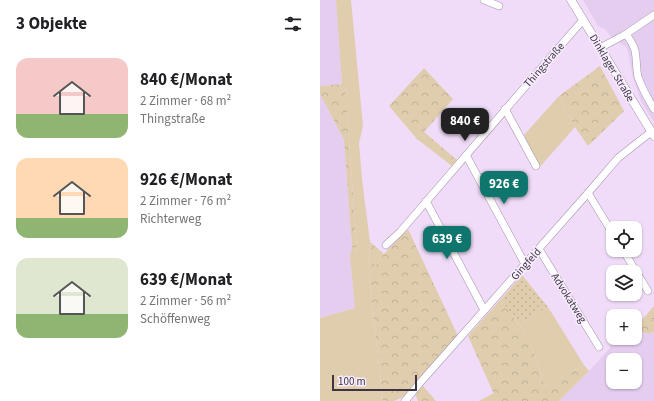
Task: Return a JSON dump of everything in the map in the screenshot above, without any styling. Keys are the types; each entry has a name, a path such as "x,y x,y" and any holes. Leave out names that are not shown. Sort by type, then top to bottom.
{"main road":[{"name":"Dinklager Straße","path":"571,0 653,134"}],"street":[{"path":"484,0 499,6"},
{"path":"600,48 626,34 654,15"},
{"name":"Thingstraße","path":"386,245 392,241 583,20"},
{"path":"626,34 632,42 635,51 638,76 654,109"},
{"path":"505,109 536,166"},
{"name":"Gingfeld","path":"405,401 618,158 653,134"},
{"path":"466,154 525,264"},
{"path":"588,193 606,223"},
{"path":"426,202 484,310"},
{"name":"Advokatweg","path":"539,249 599,347"},
{"path":"627,257 648,291"}],"shaded area":[{"path":"320,0 336,0 342,84 320,86"},
{"path":"583,0 654,0 654,122 641,101 633,78 628,52 625,46 611,37 605,29 598,26"},
{"path":"320,94 344,140 352,247 350,256 355,308 320,318"},
{"path":"654,331 654,401 559,401 589,371 610,348 610,345 642,345 642,332 651,334"}],"green space":[{"path":"336,0 351,0 363,126 359,143 370,242 369,270 383,253 384,254 369,275 383,401 320,401 320,318 355,308 350,256 352,247 357,251 345,85 342,84"},
{"path":"600,66 624,111 588,146 575,127 559,96"},
{"path":"424,68 453,99 424,132 457,160 452,166 417,139 389,106"},
{"path":"345,84 357,251 352,247 344,140 320,94 320,86"},
{"path":"559,96 575,127 539,168 524,135"},
{"path":"408,229 458,336 419,382 403,397 394,401 383,401 369,275 384,254"},
{"path":"370,242 383,253 369,271"},
{"path":"522,275 548,307 518,324 501,299"},
{"path":"501,299 528,339 545,386 584,365 589,371 559,401 497,401 468,336"},
{"path":"654,306 654,331 651,334 642,332 642,320"},
{"path":"548,307 584,365 545,386 535,355 528,339 518,324"},
{"path":"423,386 436,401 418,401 415,394"},
{"path":"494,393 497,401 479,401"}]}
